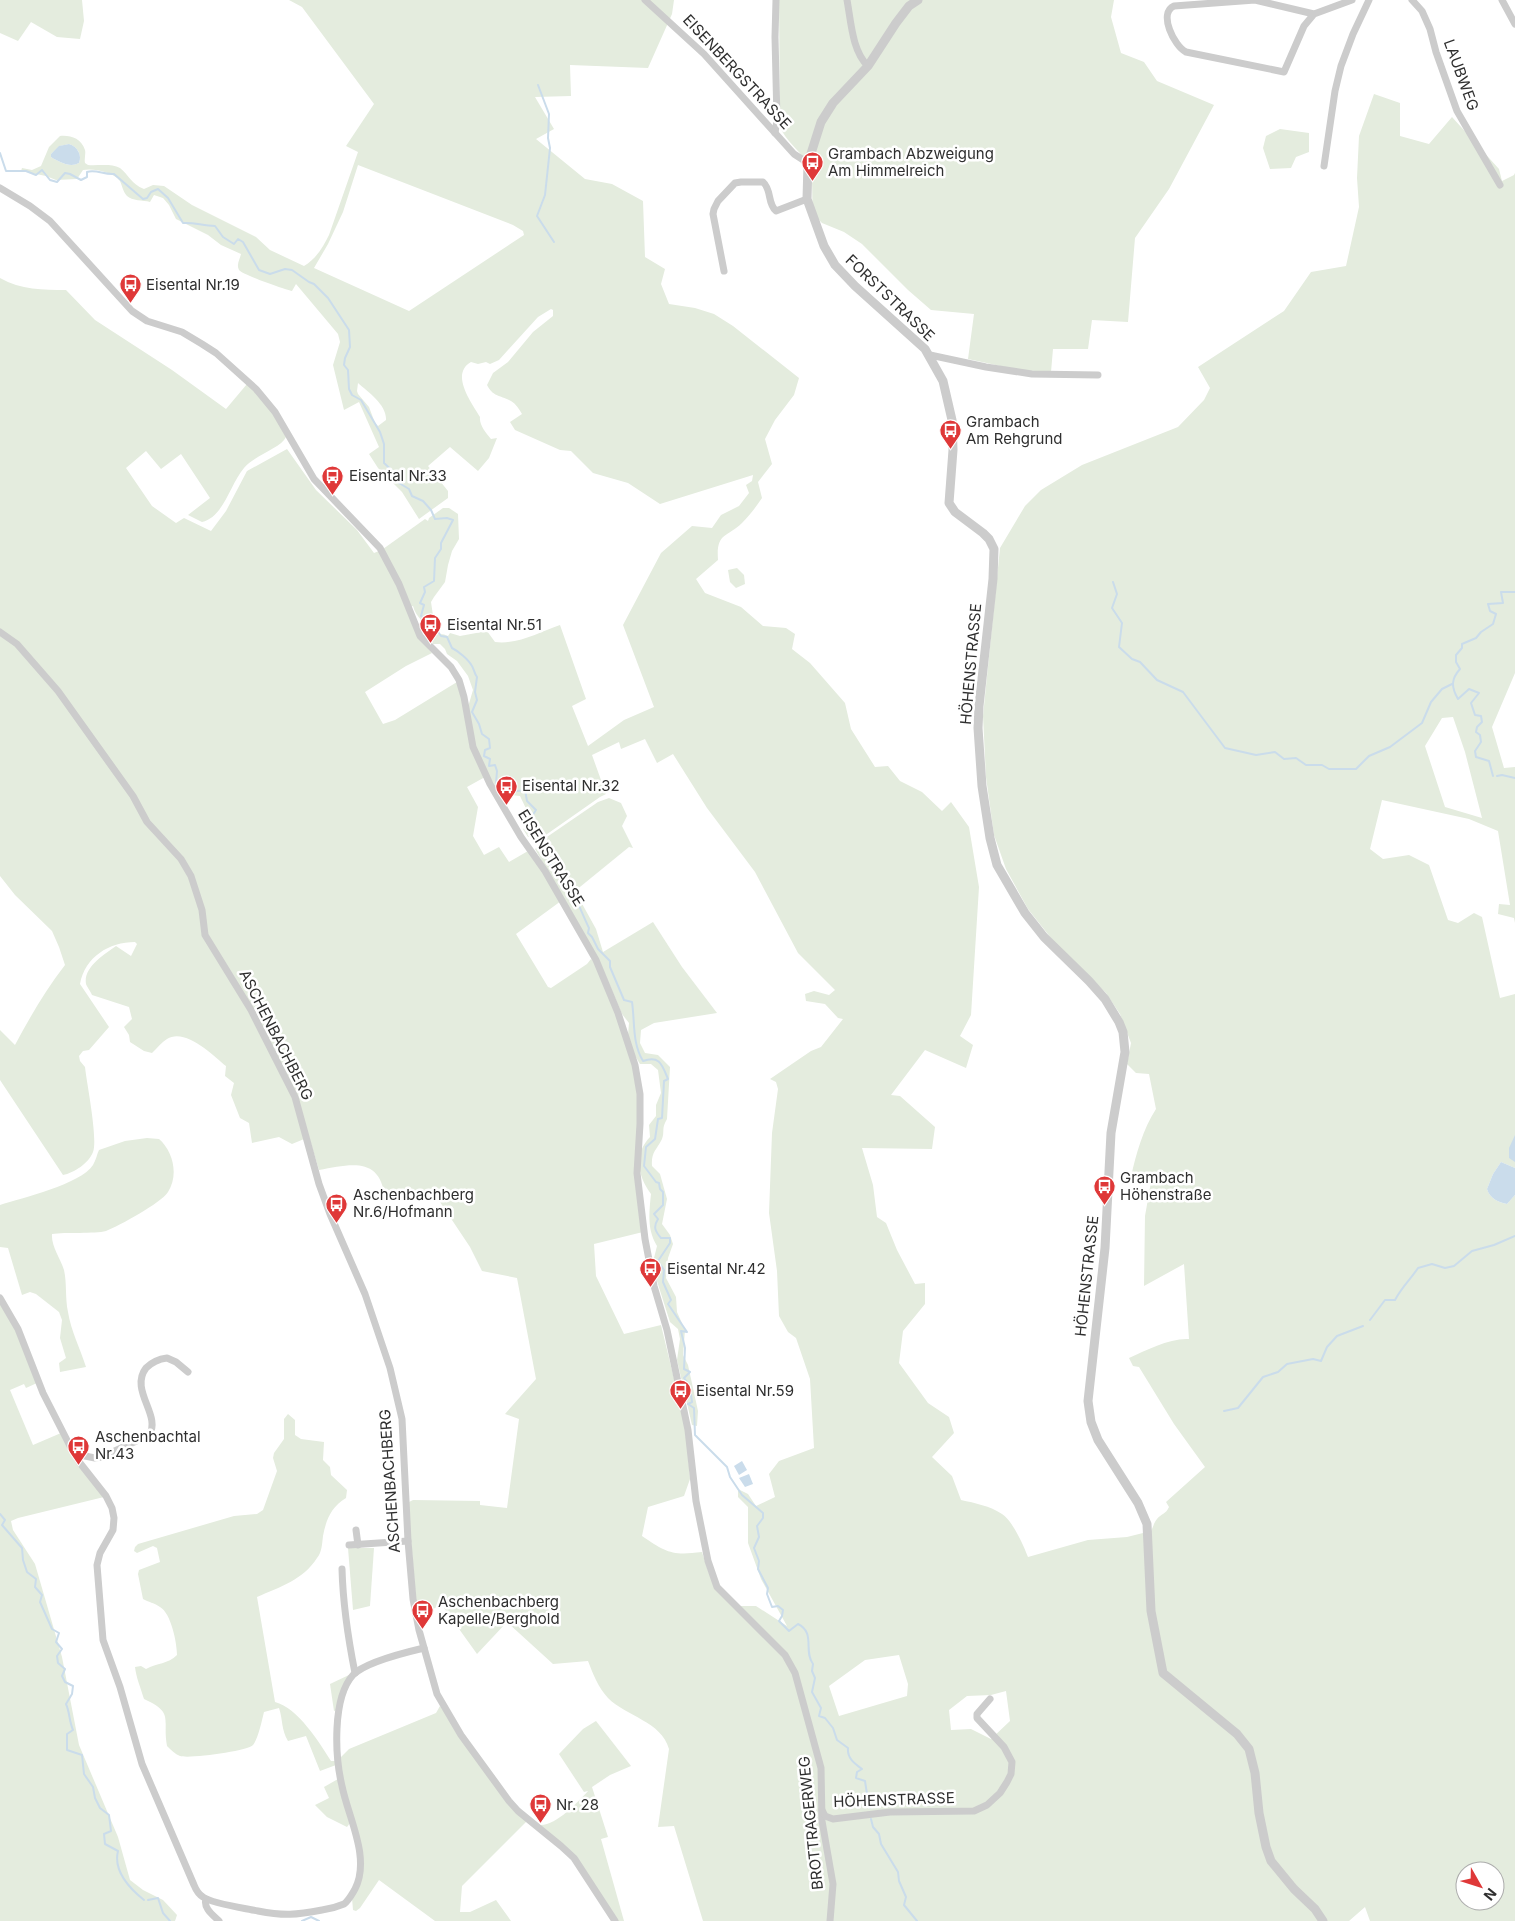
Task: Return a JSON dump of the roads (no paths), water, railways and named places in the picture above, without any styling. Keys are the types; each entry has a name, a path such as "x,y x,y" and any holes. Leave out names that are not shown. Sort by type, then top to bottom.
{"street":[{"name":"EISENBERGSTRASSE","path":"645,0 704,54 794,154 808,163"},
{"path":"775,133 777,120 776,0"},
{"path":"847,0 858,52 868,66"},
{"name":"FORSTSTRASSE","path":"918,0 909,6 868,66 833,103 821,122 808,163 807,199 815,225 835,265 861,292 920,343 930,355 942,381 951,415 953,440 949,503"},
{"path":"1314,14 1250,0 1174,6 1169,9 1167,18 1177,45 1182,50 1284,72 1304,26 1314,14 1352,0"},
{"path":"1324,166 1335,91 1341,66 1369,0"},
{"name":"LAUBWEG","path":"1412,0 1422,11 1430,29 1457,111 1500,186"},
{"path":"1502,0 1515,24"},
{"path":"724,271 713,214 718,201 731,186 741,182 763,182 768,188 772,207 776,212 807,199"},
{"name":"EISENSTRASSE","path":"0,188 30,206 50,221 132,311 148,321 182,332 202,344 224,360 259,393 275,412 314,479 380,548 399,584 420,636 450,667 459,680 463,690 471,738 478,759 515,828 545,871 596,960 618,1013 635,1065 640,1094 637,1173 645,1238 654,1286 666,1330 688,1430"},
{"path":"930,355 986,367 1032,374 1098,375"},
{"name":"HÖHENSTRASSE","path":"949,503 955,512 983,532 994,549 993,579 978,728 980,766 990,838 997,865 1014,896 1035,927 1105,999 1119,1022 1125,1041 1125,1052 1110,1140 1105,1248 1088,1390 1091,1422 1102,1449 1138,1503 1147,1524 1151,1611 1163,1673 1237,1734 1248,1750 1255,1773 1259,1813 1271,1861 1294,1889 1315,1908 1323,1921"},
{"name":"ASCHENBACHBERG","path":"0,632 19,647 58,691 134,796 146,822 181,859 191,876 202,910 205,935 251,1010 295,1097 319,1184 330,1214 366,1294 393,1377 402,1428 408,1542 417,1622 437,1694 461,1735 518,1811 574,1858 616,1921"},
{"path":"0,1298 15,1324 43,1393 75,1454 106,1496 114,1513 113,1530 100,1553 97,1565 105,1648 120,1687 142,1764 194,1885 203,1897 207,1909 219,1921"},
{"path":"75,1454 95,1458 102,1457 149,1435 153,1425 142,1393 142,1381 145,1371 152,1363 167,1358 176,1362 188,1372"},
{"name":"BROTTRAGERWEG","path":"688,1430 696,1501 713,1578 723,1594 773,1641 791,1663 820,1758 822,1810 833,1884 830,1921"},
{"path":"356,1530 358,1545"},
{"path":"349,1546 408,1542"},
{"path":"342,1569 342,1593 347,1637 355,1673"},
{"path":"203,1897 249,1909 290,1916 345,1903 360,1879 360,1860 342,1786 338,1732 342,1697 346,1685 355,1673 392,1656 424,1648"},
{"name":"HÖHENSTRASSE","path":"822,1810 825,1816 833,1819 890,1812 974,1811 986,1805 1000,1793 1007,1782 1012,1767 1011,1758 1004,1747 977,1718 979,1711 990,1699"}],"water":[{"path":"69,144 75,147 78,152 80,157 79,163 68,165 51,157 51,154 59,146"},
{"path":"1515,1135 1515,1162 1509,1158 1509,1148"},
{"path":"1501,1162 1515,1168 1515,1195 1507,1204 1495,1200 1487,1189 1493,1174"},
{"path":"742,1461 747,1470 739,1475 734,1466"},
{"path":"749,1474 753,1484 745,1487 739,1478"}],"waterway":[{"path":"538,85 549,114 548,138 550,148 545,195 537,216 554,242"},
{"path":"0,153 6,171 26,171 36,175 42,170 50,180 57,182 65,173 81,180 87,177 87,172 90,171 114,174 143,199 158,189 168,198 183,223 215,226 223,237 234,244 238,239 243,242 259,270 270,274 285,269 292,270 314,284 328,298 349,330 350,347 344,365 348,370 349,389 352,395 361,400 380,432 384,444 384,463 398,476 399,483 409,489 412,496 423,501 431,510 435,519 447,518 453,520 441,543 441,549 435,558 434,581 424,587 425,592 420,603 424,605 421,616 437,623 436,629 441,636 447,637 452,648 460,653 473,667 477,677 475,692 477,700 472,712 482,734 489,739 490,748 485,750 484,756 490,759 489,766 495,765 497,771 496,783 509,791 525,790 527,801 536,810 530,819 529,832 548,853 551,867 558,872 569,886 589,928 588,933 598,949 610,961 610,967 624,1000 632,1002 635,1040 639,1054 643,1061 653,1059 660,1062 668,1079 664,1081 662,1118 658,1119 655,1139 646,1147 644,1166 656,1182 659,1183 660,1189 663,1192 663,1205 654,1214 658,1219 655,1229 661,1238 670,1238 670,1243 658,1261 664,1270 663,1282 671,1300 668,1304 687,1332 681,1331 685,1348 684,1369 690,1372 684,1378 689,1385 686,1392 691,1395 692,1402 688,1404 694,1408 695,1435 727,1467 730,1477 742,1495 763,1513 763,1518 757,1526 759,1537 754,1548 759,1561 758,1569 768,1588 767,1594 772,1607 778,1606 783,1610 779,1621 789,1631 798,1624 807,1632 809,1654 815,1678 812,1692 821,1708 819,1716 825,1718 833,1728 837,1740 848,1748 850,1757 862,1769 857,1772 856,1778 865,1781 867,1794 863,1798 870,1808"},
{"path":"1113,582 1117,594 1112,608 1122,623 1119,647 1132,659 1140,662 1157,680 1183,692 1225,748 1256,755 1275,752 1284,759 1296,758 1306,765 1322,765 1329,769 1356,769 1369,756 1390,747 1422,723 1431,702 1442,689 1452,684"},
{"path":"1493,776 1489,761 1476,757 1475,751 1481,742 1480,735 1476,732 1477,727 1482,722 1481,716 1475,715 1471,703 1479,693 1469,689 1458,699 1454,691 1453,683 1460,669 1456,662 1456,655 1462,648 1462,644 1476,638 1493,624 1496,614 1490,611 1488,604 1503,603 1501,592 1515,592"},
{"path":"1497,776 1502,775 1515,778"},
{"path":"1370,1320 1385,1300 1395,1300 1418,1268 1432,1264 1445,1268 1454,1266 1472,1251 1494,1245 1515,1236"},
{"path":"1224,1411 1238,1408 1263,1377 1278,1372 1287,1364 1313,1359 1321,1361 1327,1347 1337,1336 1363,1326"},
{"path":"0,1514 5,1520 2,1525 22,1548 27,1572 36,1579 35,1587 42,1595 40,1602 52,1629 59,1633 56,1642 62,1649 57,1656 58,1663 65,1669 62,1676 65,1682 73,1686 72,1694 66,1704 73,1730 67,1734 67,1750 82,1755 84,1774 93,1787 95,1798 100,1808 109,1815 111,1831 104,1834 105,1844 118,1851 117,1858 120,1872 133,1890 144,1900"},
{"path":"871,1819 873,1827 879,1834 881,1844 898,1872 899,1881 906,1897 904,1905 917,1921"},
{"path":"148,1900 158,1898 163,1913 170,1921"},
{"path":"302,1921 311,1917 319,1921"}],"place":[{"name":"Grambach Abzweigung Am Himmelreich","path":"812,182"},
{"name":"Eisental Nr.19","path":"130,304"},
{"name":"Grambach Am Rehgrund","path":"950,450"},
{"name":"Eisental Nr.33","path":"333,495"},
{"name":"Eisental Nr.51","path":"431,644"},
{"name":"Eisental Nr.32","path":"506,805"},
{"name":"Grambach Höhenstraße","path":"1104,1206"},
{"name":"Aschenbachberg Nr.6/Hofmann","path":"337,1223"},
{"name":"Eisental Nr.42","path":"651,1288"},
{"name":"Eisental Nr.59","path":"680,1410"},
{"name":"Aschenbachtal Nr.43","path":"79,1465"},
{"name":"Aschenbachberg Kapelle/Berghold","path":"422,1630"},
{"name":"Nr. 28","path":"540,1824"}]}
